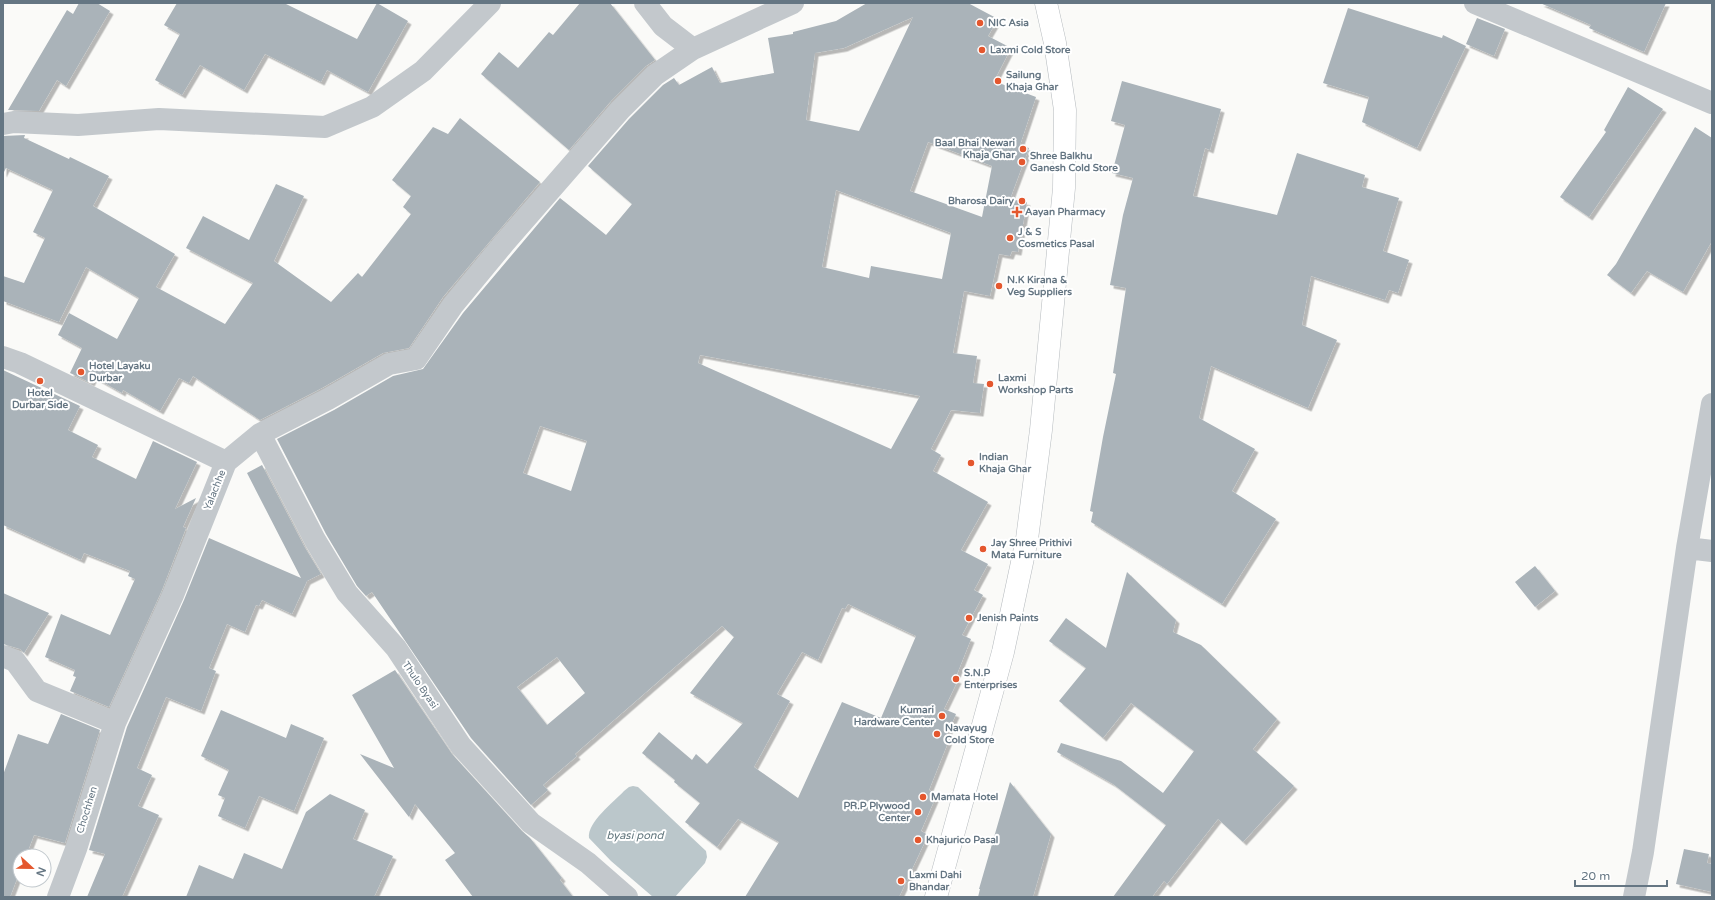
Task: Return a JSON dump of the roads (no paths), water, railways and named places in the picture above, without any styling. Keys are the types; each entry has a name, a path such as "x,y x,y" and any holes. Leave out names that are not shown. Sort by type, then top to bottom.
{"main road":[{"path":"936,897 1004,652 1027,539 1041,430 1064,188 1065,110 1055,43 1046,3"}],"street":[{"path":"3,124 14,122 78,125 159,119 325,127 372,107 423,71 490,3"},
{"path":"645,3 663,26 693,49"},
{"path":"226,462 260,434 328,399 389,364 416,359 453,305 505,242 620,110 655,75 693,49 793,3"},
{"path":"1474,3 1712,103"},
{"name":"Yalachhe","path":"3,357 20,363 226,462 173,595 115,723"},
{"path":"1634,897 1643,852 1687,548 1712,404"},
{"name":"Thulo Byasi","path":"260,434 315,540 347,593 396,648 462,746 531,824 588,863 627,897"},
{"path":"1687,548 1712,551"},
{"path":"3,656 15,661 37,691 115,723"},
{"name":"Chochhen","path":"58,897 76,849 115,723"}],"water":[{"name":"byasi pond","path":"629,787 638,787 706,851 707,857 705,863 675,897 653,897 611,861 589,838 592,825 608,806"}],"place":[{"name":"NIC Asia","path":"980,23"},
{"name":"Laxmi Cold Store","path":"982,50"},
{"name":"Sailung Khaja Ghar","path":"998,81"},
{"name":"Baal Bhai Newari Khaja Ghar","path":"1023,149"},
{"name":"Shree Balkhu Ganesh Cold Store","path":"1022,162"},
{"name":"Bharosa Dairy","path":"1022,201"},
{"name":"Aayan Pharmacy","path":"1017,212"},
{"name":"J & S Cosmetics Pasal","path":"1010,238"},
{"name":"N.K Kirana & Veg Suppliers","path":"999,286"},
{"name":"Hotel Layaku Durbar","path":"81,372"},
{"name":"Hotel Durbar Side","path":"40,381"},
{"name":"Laxmi Workshop Parts","path":"990,384"},
{"name":"Indian Khaja Ghar","path":"971,463"},
{"name":"Jay Shree Prithivi Mata Furniture","path":"983,549"},
{"name":"Jenish Paints","path":"969,618"},
{"name":"S.N.P Enterprises","path":"956,679"},
{"name":"Kumari Hardware Center","path":"942,716"},
{"name":"Navayug Cold Store","path":"937,734"},
{"name":"Mamata Hotel","path":"923,797"},
{"name":"PR.P Plywood Center","path":"918,812"},
{"name":"Khajurico Pasal","path":"918,840"},
{"name":"Laxmi Dahi Bhandar","path":"901,881"}]}
